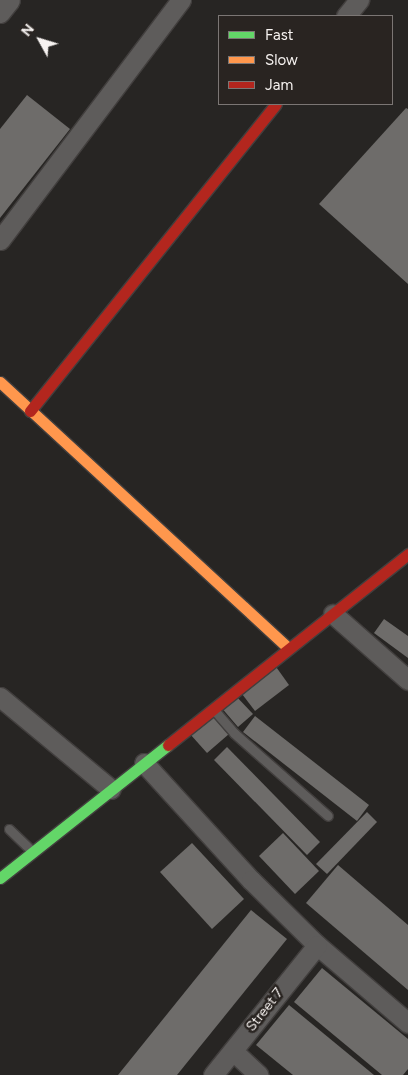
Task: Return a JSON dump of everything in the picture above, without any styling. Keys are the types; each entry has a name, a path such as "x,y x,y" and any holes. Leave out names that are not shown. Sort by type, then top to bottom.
{"street":[{"path":"0,13 10,0"},
{"path":"0,240 182,0"},
{"path":"347,15 359,0"},
{"path":"30,411 275,105"},
{"path":"0,382 288,648"},
{"path":"3,869 33,852 211,707 408,554"},
{"path":"333,614 408,680"},
{"path":"0,697 111,789"},
{"path":"144,763 251,880 317,945 408,1023"},
{"name":"Street 7","path":"213,1075 317,945"},
{"path":"232,1051 259,1075"}],"lane":[{"path":"211,707 234,733 328,816"},
{"path":"9,829 33,852"}],"building":[{"path":"27,95 70,129 0,218 0,129"},
{"path":"406,108 408,109 408,284 319,204"},
{"path":"384,619 408,636 408,658 374,633"},
{"path":"274,664 289,685 255,711 239,690"},
{"path":"234,694 253,714 238,727 220,706"},
{"path":"211,714 229,734 207,753 190,734"},
{"path":"255,716 369,805 357,821 243,732"},
{"path":"227,747 320,842 307,855 214,760"},
{"path":"367,812 377,822 327,874 316,864"},
{"path":"283,833 319,871 295,894 259,856"},
{"path":"192,843 244,899 212,929 160,872"},
{"path":"338,865 408,925 408,990 306,903"},
{"path":"251,910 287,939 177,1075 118,1075"},
{"path":"322,968 408,1039 408,1069 403,1075 382,1075 294,1002"},
{"path":"289,1005 374,1075 293,1075 256,1045"}],"traffic: fast":[{"path":"0,878 168,745"}],"traffic: slow":[{"path":"0,382 288,648"}],"traffic: jam":[{"path":"30,411 275,105"},
{"path":"168,745 408,554"}]}
